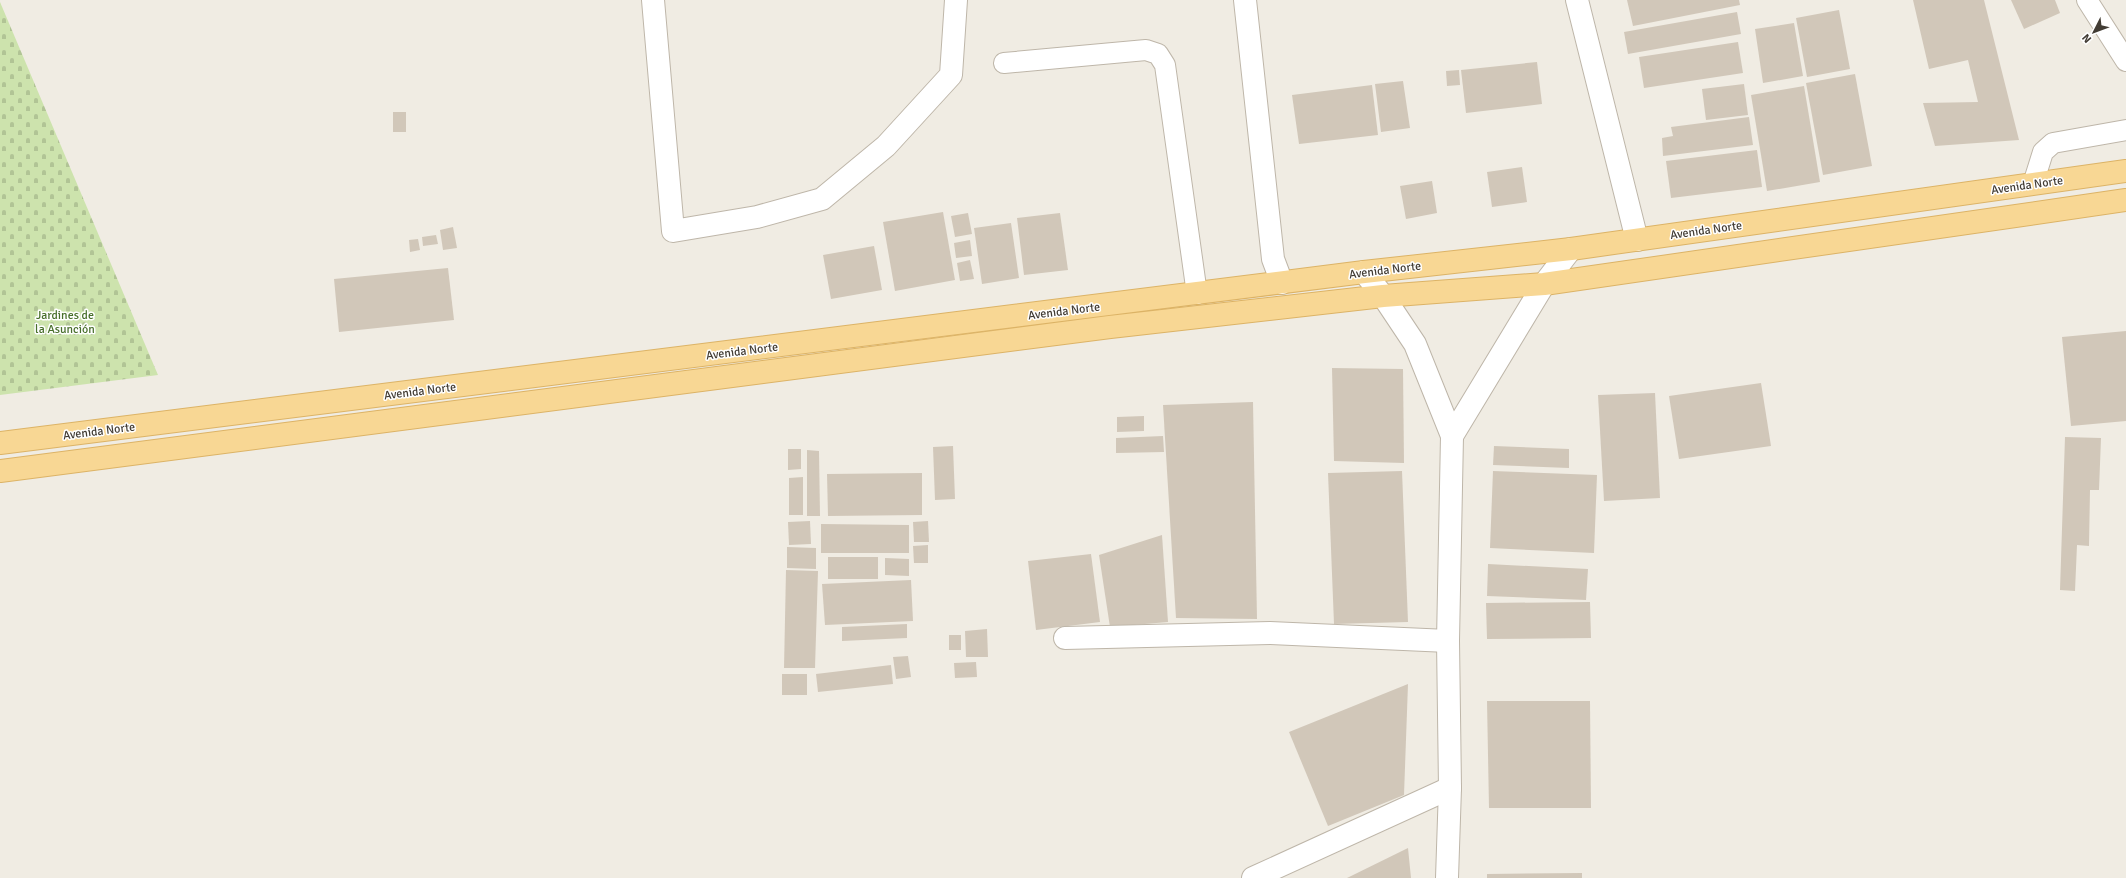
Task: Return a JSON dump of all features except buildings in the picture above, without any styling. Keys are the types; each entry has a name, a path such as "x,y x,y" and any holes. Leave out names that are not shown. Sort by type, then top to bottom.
{"main road":[{"name":"Avenida Norte","path":"0,443 1364,272 1571,249 2126,171"},
{"name":"Avenida Norte","path":"0,470 1110,327 1384,296 1544,284 2126,200"}],"street":[{"path":"653,0 673,231 757,217 822,199 886,146 951,75 956,0"},
{"path":"1245,0 1273,259 1282,283"},
{"path":"1577,0 1637,240"},
{"path":"1452,436 1544,284 1571,249"},
{"path":"1364,272 1384,296 1415,344 1452,436 1448,640 1450,788 1447,878"},
{"path":"1065,638 1270,633 1448,640"},
{"path":"1253,878 1450,788"}],"lane":[{"path":"2087,0 2126,61"},
{"path":"1004,63 1146,50 1158,54 1165,65 1198,294"},
{"path":"2033,184 2043,152 2053,143 2126,130"}],"green space":[{"name":"Jardines de la Asunción","path":"0,2 158,375 0,395"}]}
